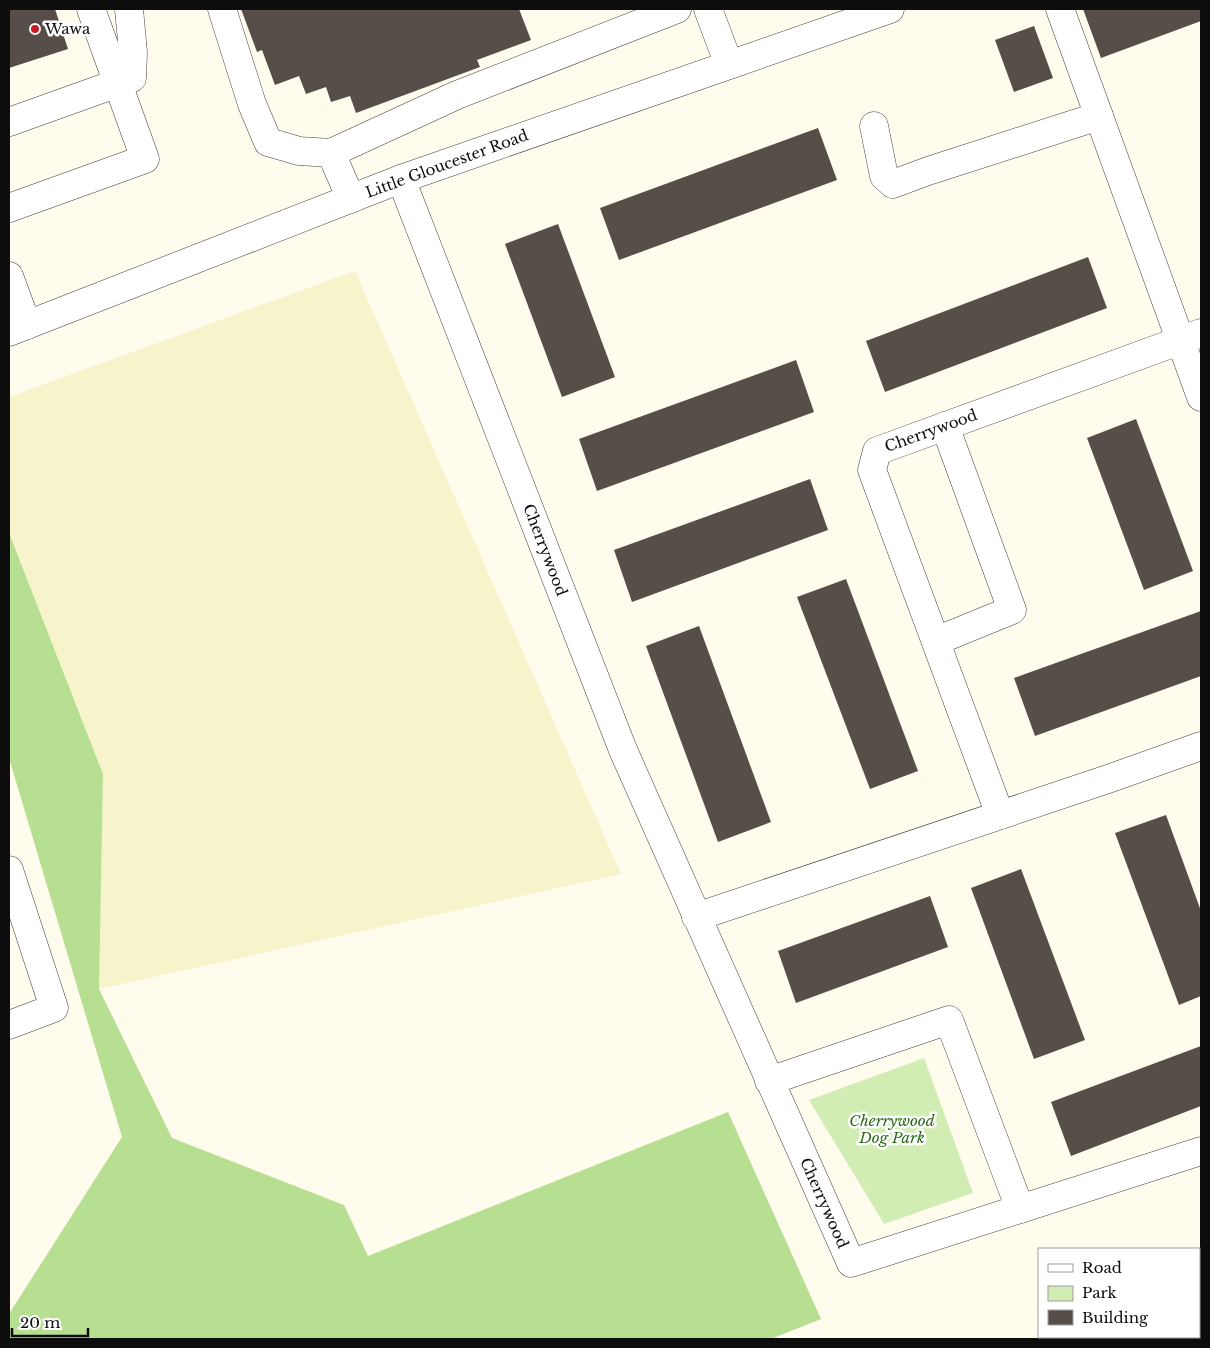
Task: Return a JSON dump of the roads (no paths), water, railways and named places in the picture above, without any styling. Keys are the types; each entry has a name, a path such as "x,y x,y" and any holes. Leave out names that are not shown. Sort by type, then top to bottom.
{"street":[{"path":"9,208 145,159 92,9"},
{"path":"9,122 132,78 133,52 129,9"},
{"path":"222,9 252,104 268,142 299,151 331,152 457,95 677,9"},
{"path":"708,9 729,65"},
{"name":"Little Gloucester Road","path":"18,329 401,179 890,9"},
{"path":"1060,9 1099,116 1191,337 1201,397"},
{"path":"874,126 884,176 893,184 1099,116"},
{"path":"331,152 351,199"},
{"name":"Cherrywood","path":"401,179 623,750 850,1263 1201,1151"},
{"path":"9,276 18,329"},
{"name":"Cherrywood","path":"1000,815 872,470 877,451 1191,337"},
{"path":"936,641 1012,610 945,426"},
{"path":"696,917 1201,746"},
{"path":"9,870 54,1008 9,1024"},
{"path":"769,1081 949,1020 1020,1209"}],"place":[{"name":"Wawa","path":"35,29"}],"park label":[{"name":"Cherrywood Dog Park","path":"892,1130"}]}
